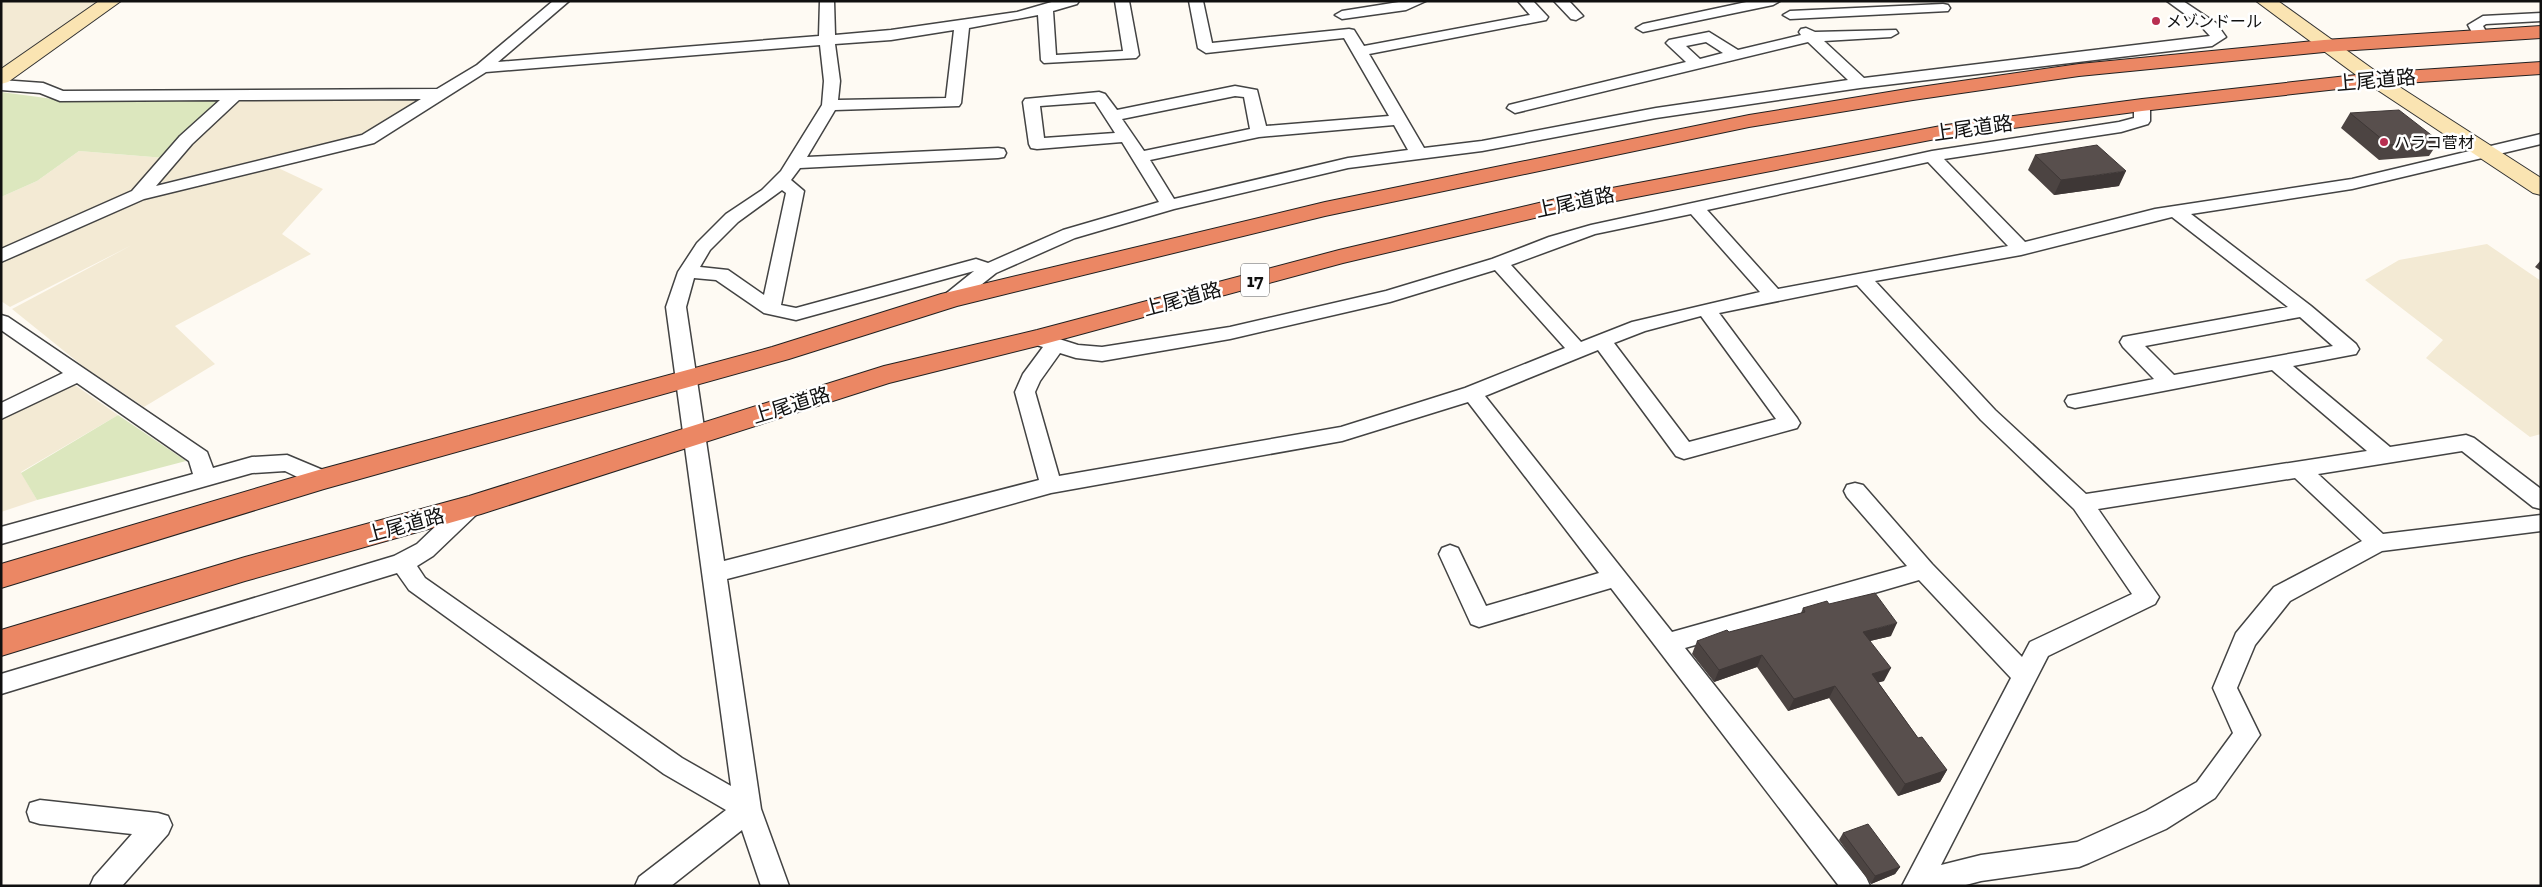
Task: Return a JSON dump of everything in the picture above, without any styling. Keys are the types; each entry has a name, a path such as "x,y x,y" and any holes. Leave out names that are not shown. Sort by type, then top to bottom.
{"highway":[{"name":"上尾道路","path":"1,576 322,479 780,353 950,300 1325,209 1749,121 2079,70 2324,46 2487,27 2541,32"},
{"name":"上尾道路","path":"1,643 245,569 471,506 884,376 1046,342 1339,257 1564,204 1772,162 1946,131 2142,105 2374,80 2541,68"}],"street":[{"path":"2,78 112,1"},
{"path":"1,256 138,195 368,139 482,68 562,1"},
{"path":"775,886 748,809 676,307 687,272 703,247 726,224 768,194 781,181 794,164 830,105 832,81 827,1"},
{"path":"482,68 828,40 962,26 1018,16 1072,1"},
{"path":"1045,8 1049,60 1131,54 1122,1"},
{"path":"1196,1 1206,48 1349,33"},
{"path":"1418,154 1349,33 1339,8 1406,6 1420,1"},
{"path":"1359,51 1541,17 1525,1"},
{"path":"1561,1 1576,16"},
{"path":"1643,28 1774,1 1860,83"},
{"path":"950,300 989,269 1068,234 1169,204 1348,163 1509,142 1656,113 1860,83 2212,41 2218,37 2215,29 2186,12 2174,1"},
{"path":"2265,1 2324,46 2374,80 2541,188"},
{"path":"1790,15 1943,8"},
{"path":"2487,27 2541,17"},
{"path":"830,105 953,102 962,26"},
{"path":"1514,108 1811,37 1891,33"},
{"path":"1697,64 1674,43 1709,37 1736,55"},
{"path":"2004,65 2079,70"},
{"path":"2,78 43,88 60,96 126,97 151,95 232,97 439,94"},
{"path":"1113,116 1235,91 1251,93 1259,132"},
{"path":"1127,137 1037,144 1031,102 1100,96 1141,157 1169,204"},
{"path":"138,195 186,140 232,97"},
{"path":"1051,484 1024,392 1046,342 1102,354 1167,345 1230,333 1390,296 1499,263 1555,241 1591,230 1932,156 2122,127 2142,121 2142,105"},
{"path":"1141,157 1259,132 1399,120"},
{"path":"713,573 944,515 1051,484 1342,434 1472,393 1640,326 1706,309 1861,278 2021,250 2155,214 2352,184 2541,139"},
{"path":"794,164 998,153"},
{"path":"1932,156 2021,250"},
{"path":"771,309 795,191 781,181"},
{"path":"1695,207 1773,296"},
{"path":"2074,401 2349,349 2304,310 2176,211"},
{"path":"1499,263 1578,351"},
{"path":"687,272 720,274 771,309 796,314 976,265 989,269"},
{"path":"1861,278 1988,415 2082,504 2147,597 2039,649 1917,885"},
{"path":"1602,341 1684,451 1790,423 1706,309"},
{"path":"2170,383 2130,342 2304,310"},
{"path":"1,321 199,457 205,478"},
{"path":"2276,363 2387,456"},
{"path":"1,412 77,375"},
{"path":"1472,393 1856,886"},
{"path":"2082,504 2466,443 2541,500"},
{"path":"1,536 252,465 287,463 322,479"},
{"path":"2299,469 2378,544"},
{"path":"1855,491 1924,570 2026,677"},
{"path":"1,684 402,563 425,550 471,506"},
{"path":"1917,885 1982,868 2079,854 2156,820 2206,790 2247,734 2225,688 2245,640 2282,594 2378,544 2541,523"},
{"path":"1450,554 1479,617 1615,578"},
{"path":"402,563 417,584 673,766 748,809"},
{"path":"1666,643 1924,570"},
{"path":"649,886 748,809"},
{"path":"40,812 158,825 104,886"}],"shaded area":[{"path":"1,1 100,1 1,70"},
{"path":"424,98 361,137 156,184 193,141 236,101"},
{"path":"79,151 165,158 134,190 1,251 1,197 37,181"},
{"path":"274,166 323,189 282,234 311,254 175,326 215,364 144,407 84,367 12,309 132,245 10,307 1,301 1,263 142,199"},
{"path":"2487,244 2541,281 2541,434 2530,437 2426,358 2443,340 2365,280 2399,260"},
{"path":"72,383 118,415 21,472 37,500 1,512 1,419"}],"green space":[{"path":"1,92 61,100 119,102 136,99 218,101 222,104 165,158 79,151 37,181 1,197"},
{"path":"118,415 186,461 37,500 21,473"}],"building":[{"path":"2399,110 2439,141 2389,145 2350,113"},
{"path":"2097,145 2126,171 2061,180 2035,155"},
{"path":"1875,593 1897,623 1863,632 1891,668 1872,674 1918,738 1922,737 1947,770 1905,784 1835,686 1794,699 1762,655 1719,670 1697,641 1727,630 1729,632 1805,612 1803,608 1827,601 1829,604"},
{"path":"1868,824 1900,867 1875,876 1843,833"}],"place":[{"name":"メゾンドール","path":"2156,21"},
{"name":"ハラコ菅材","path":"2384,142"}]}
